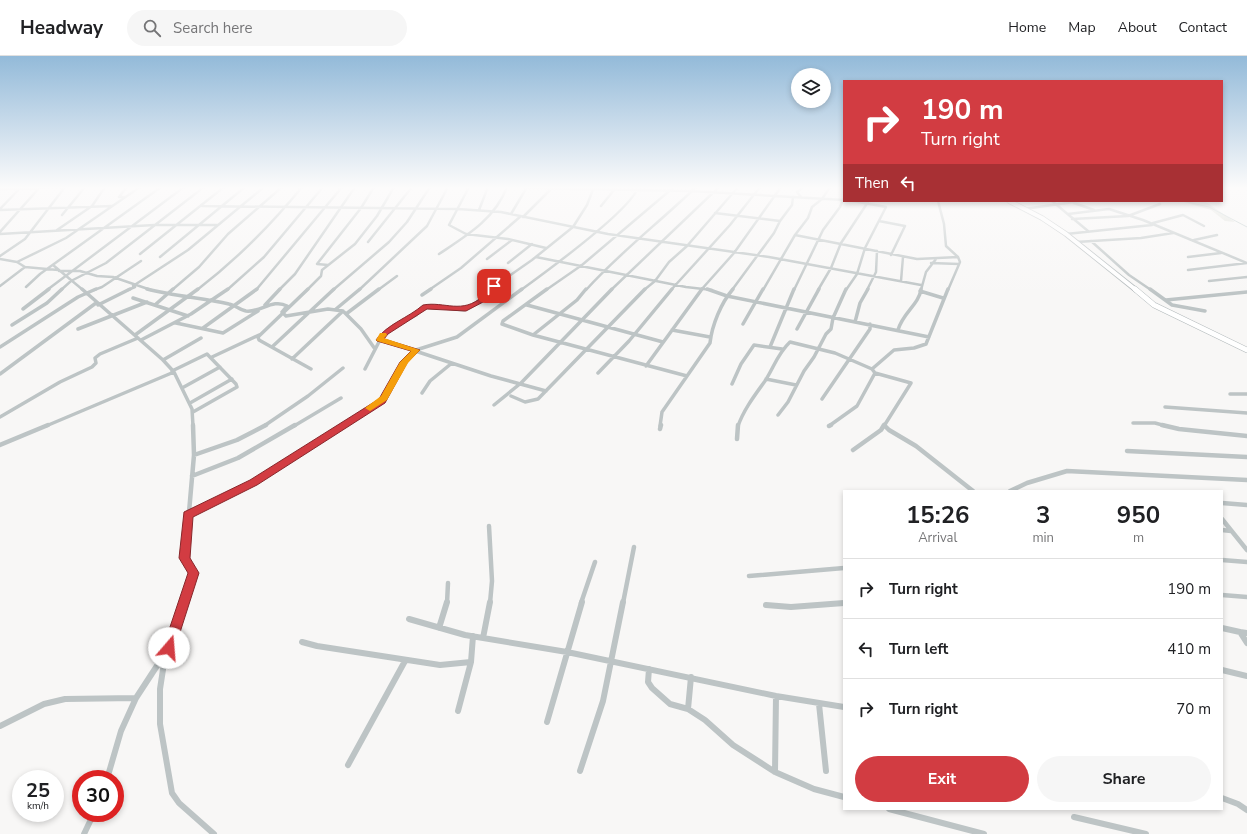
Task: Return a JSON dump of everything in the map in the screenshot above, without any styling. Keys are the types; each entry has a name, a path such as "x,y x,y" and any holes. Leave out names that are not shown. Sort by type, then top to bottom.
{"main road":[{"path":"1048,223 1066,234 1150,302 1179,319 1246,349"}],"street":[{"path":"0,233 9,223"},
{"path":"0,257 25,239 36,223"},
{"path":"56,231 67,223"},
{"path":"17,262 48,250 89,223"},
{"path":"26,287 46,269 111,223"},
{"path":"23,309 134,223"},
{"path":"156,304 169,295 199,267 228,234 241,223"},
{"path":"138,338 190,297 256,239 270,223"},
{"path":"0,417 60,382 92,367 96,363 95,358 100,354 176,323 212,302 234,285 263,258 292,223"},
{"path":"202,328 254,293 312,223"},
{"path":"0,257 17,262 25,267 58,271 74,270 116,279 134,286 169,295 230,304 245,311 258,310 280,291 295,274 330,223"},
{"path":"328,265 317,264 349,223"},
{"path":"212,357 261,334 316,282 321,276 322,270 355,244 370,223"},
{"path":"368,242 383,223"},
{"path":"272,347 354,271 389,242 407,223"},
{"path":"336,309 354,295 414,239 429,223"},
{"path":"448,223 466,234 495,237 546,248"},
{"path":"438,254 480,223"},
{"path":"422,296 464,266 495,237 513,223"},
{"path":"556,223 709,250 758,255 921,285"},
{"path":"364,369 379,340 385,332 425,307 459,310 472,306 483,299 495,288 496,285 536,257 573,227 575,223"},
{"path":"188,515 254,482 382,401 404,362 416,350 457,337 560,261 604,223"},
{"path":"630,223 582,265 504,321 502,324 533,335 687,376"},
{"path":"533,335 577,300 604,270 657,223"},
{"path":"494,405 521,383 563,342 582,319 626,275 682,223"},
{"path":"511,396 530,403 538,399 608,328 633,300 654,281 669,262 687,246 707,223"},
{"path":"598,373 635,335 676,285 709,250 731,223"},
{"path":"646,366 699,293 704,290 734,253 755,223"},
{"path":"660,429 662,412 704,354 711,340 710,337 727,296 758,255 779,223"},
{"path":"743,324 782,260 795,235 804,223"},
{"path":"770,347 785,307 812,251 828,223"},
{"path":"797,329 831,268 841,243 854,223"},
{"path":"778,415 788,402 796,385 831,329 833,318 846,288 856,274 865,248 878,223"},
{"path":"891,223 905,226 891,255"},
{"path":"829,426 857,406 874,371 894,350 922,346 921,345 926,344 943,298 960,262 958,257 946,246 947,241 944,223"},
{"path":"1078,223 1088,231"},
{"path":"1199,223 1204,226"},
{"path":"140,254 178,224"},
{"path":"0,233 29,233 178,224 218,225"},
{"path":"1066,234 1152,224 1247,263"},
{"path":"12,325 47,303 71,281 89,274 106,263 154,225"},
{"path":"160,257 200,225"},
{"path":"0,374 97,304 134,286 188,250 218,225"},
{"path":"1076,242 1141,238 1173,232"},
{"path":"795,235 841,243 903,257 936,259 958,257"},
{"path":"1194,240 1217,235"},
{"path":"487,259 512,240"},
{"path":"1091,241 1114,259 1127,272 1177,307 1205,311"},
{"path":"508,263 532,244"},
{"path":"855,322 860,302 876,277 878,261 877,251"},
{"path":"1188,257 1221,253"},
{"path":"536,257 582,265 929,337"},
{"path":"901,282 903,257"},
{"path":"898,330 901,319 920,297 921,285 927,268 936,259"},
{"path":"0,347 87,293 116,279 141,261"},
{"path":"931,263 959,264"},
{"path":"1188,270 1247,263"},
{"path":"53,265 65,277 87,293 111,317 163,360 173,371 190,403 193,412 194,455 185,558 193,573 164,663 160,689 160,724 172,793 179,803 214,834"},
{"path":"0,286 25,267"},
{"path":"346,314 397,276"},
{"path":"1209,281 1247,277"},
{"path":"920,291 943,298"},
{"path":"1166,300 1247,292"},
{"path":"133,298 156,304 171,311 188,316"},
{"path":"78,329 147,302"},
{"path":"176,323 223,333 268,305 282,304 287,306 282,314"},
{"path":"527,305 663,342"},
{"path":"282,314 290,316 312,310 336,309 343,311 359,325 370,339 375,349"},
{"path":"292,359 343,311"},
{"path":"822,399 870,329 870,324"},
{"path":"672,330 710,337"},
{"path":"261,334 258,338 311,369"},
{"path":"163,360 200,338"},
{"path":"379,340 546,390"},
{"path":"738,439 738,426 742,416 766,379 782,349 790,342 835,353 874,371 910,383 901,400 877,434 853,450"},
{"path":"732,384 741,364 754,345 782,349"},
{"path":"0,445 173,371 205,354 208,354 236,385 235,388 193,412"},
{"path":"422,394 430,381 452,363"},
{"path":"182,388 220,367"},
{"path":"194,455 232,442 253,432 323,386 343,368"},
{"path":"190,403 232,379"},
{"path":"766,379 796,385"},
{"path":"1230,394 1247,394"},
{"path":"192,476 238,458 341,398"},
{"path":"1165,407 1247,413"},
{"path":"1133,423 1155,423 1179,429 1247,436"},
{"path":"884,425 889,430 916,446 972,490"},
{"path":"1127,452 1247,457"},
{"path":"1012,490 1027,483 1067,472 1247,480"},
{"path":"1223,503 1247,505"},
{"path":"1223,520 1247,550"},
{"path":"483,638 490,608 492,581 489,526"},
{"path":"1223,530 1231,531"},
{"path":"580,771 603,701 634,547"},
{"path":"1223,560 1247,562"},
{"path":"547,722 571,634 595,562"},
{"path":"749,576 843,568"},
{"path":"439,628 447,605 448,583"},
{"path":"1223,595 1247,597"},
{"path":"766,605 791,607 843,603"},
{"path":"409,619 473,636 567,652 776,696 843,707"},
{"path":"1223,628 1247,633"},
{"path":"1240,632 1247,643"},
{"path":"458,711 471,662 473,636"},
{"path":"302,642 317,646 405,661 440,665 471,662"},
{"path":"110,770 121,731 136,698 169,648"},
{"path":"348,765 405,661"},
{"path":"649,669 648,682 652,688 673,706 688,709 705,720 733,745 775,772 814,789 843,797"},
{"path":"1223,670 1247,676"},
{"path":"688,709 691,677"},
{"path":"775,772 776,696"},
{"path":"0,726 44,704 65,699 136,698"},
{"path":"820,704 826,771"},
{"path":"1223,798 1238,804 1247,810"},
{"path":"893,810 984,834"},
{"path":"1074,817 1146,834"},
{"path":"84,834 90,822"}],"waterway":[{"path":"1240,223 1247,227"}],"slow traffic":[{"path":"370,408 382,401 386,396 386,393 404,362 416,350 379,340 383,335"}],"route":[{"path":"169,648 193,573 192,568 185,558 188,515 231,495 254,482 382,401 404,362 416,350 379,340 385,332 425,307 434,306 464,310 483,299 495,288 494,286"}]}
